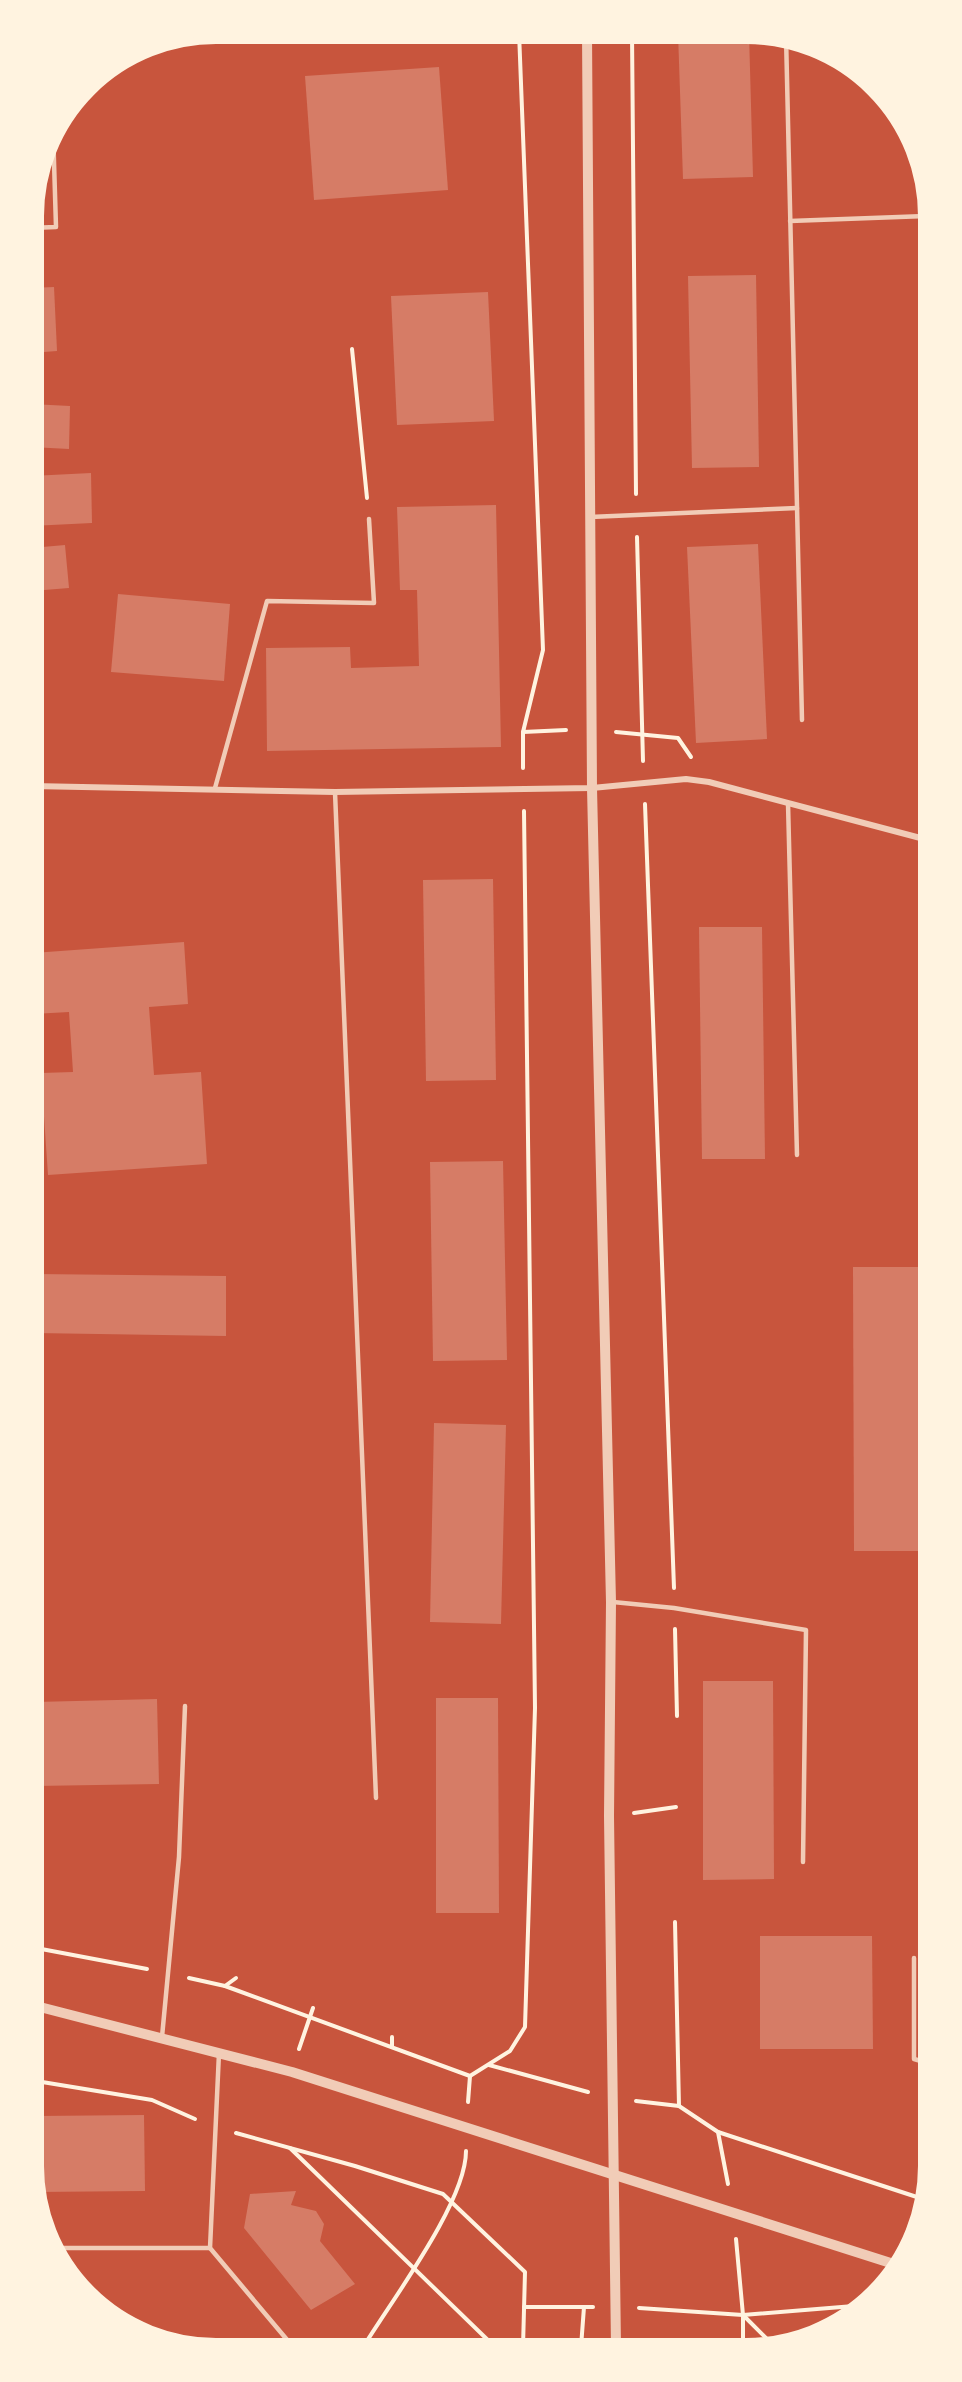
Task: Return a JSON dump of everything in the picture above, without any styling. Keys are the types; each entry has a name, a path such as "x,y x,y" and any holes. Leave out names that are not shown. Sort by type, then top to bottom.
{"street":[{"path":"587,41 592,788 611,1602 609,1816 616,2342"},
{"path":"41,786 335,792 592,788 686,779 709,782 922,838"},
{"path":"40,2007 292,2072 466,2130 612,2173 892,2263"}],"lane":[{"path":"786,46 802,720"},
{"path":"41,228 56,227 54,150"},
{"path":"790,221 922,216"},
{"path":"590,517 797,508"},
{"path":"215,788 267,601 374,603 369,519"},
{"path":"335,792 376,1798"},
{"path":"788,803 797,1155"},
{"path":"611,1602 674,1608 806,1630 803,1862"},
{"path":"162,2037 166,1973 179,1857 185,1706"},
{"path":"914,1958 914,2059 921,2061"},
{"path":"219,2053 210,2248 289,2342"},
{"path":"62,2248 210,2248"}],"path":[{"path":"470,2076 510,2051 525,2027 535,1708 523,732 543,650 519,41"},
{"path":"632,41 636,515 677,1716"},
{"path":"352,349 369,519"},
{"path":"523,732 592,729 678,738 709,782"},
{"path":"609,1816 676,1807"},
{"path":"675,1922 679,2106"},
{"path":"40,1949 225,1986 470,2076"},
{"path":"225,1986 236,1978"},
{"path":"292,2072 313,2008"},
{"path":"392,2037 392,2047"},
{"path":"367,2341 452,2203 466,2168 470,2076"},
{"path":"40,2081 152,2100 214,2127 443,2194 525,2272 523,2342"},
{"path":"717,2132 918,2197"},
{"path":"290,2148 490,2342"},
{"path":"524,2307 615,2307 743,2315 849,2307"},
{"path":"581,2342 584,2307"},
{"path":"743,2315 768,2340"},
{"path":"361,2342 381,2342"}],"building":[{"path":"678,41 749,41 753,177 683,179"},
{"path":"439,67 448,190 314,200 305,76"},
{"path":"756,275 759,467 692,468 688,276"},
{"path":"54,287 57,351 41,352 41,288"},
{"path":"488,292 494,421 397,425 391,296"},
{"path":"41,405 70,406 69,449 41,448"},
{"path":"91,473 92,523 41,526 41,476"},
{"path":"496,505 501,747 267,751 266,648 350,647 351,668 419,666 417,590 400,590 397,507"},
{"path":"758,544 767,739 696,743 687,547"},
{"path":"65,545 69,588 41,590 41,547"},
{"path":"118,594 230,604 224,681 111,672"},
{"path":"493,879 496,1080 426,1081 423,880"},
{"path":"699,927 762,927 765,1159 702,1159"},
{"path":"184,942 188,1004 149,1007 154,1075 201,1072 207,1164 48,1175 41,1073 73,1072 69,1012 41,1014 41,952"},
{"path":"503,1161 507,1360 433,1361 430,1162"},
{"path":"853,1267 921,1267 921,1551 854,1551"},
{"path":"40,1274 226,1276 226,1336 40,1333"},
{"path":"434,1423 506,1425 501,1624 430,1622"},
{"path":"703,1681 773,1681 774,1879 703,1880"},
{"path":"436,1698 498,1698 499,1913 436,1913"},
{"path":"157,1699 159,1784 40,1786 40,1702"},
{"path":"760,1936 872,1936 873,2049 760,2049"},
{"path":"144,2115 145,2191 43,2192 40,2165 40,2116"},
{"path":"296,2191 291,2205 316,2211 324,2224 320,2241 355,2284 311,2310 244,2228 250,2194"}]}
